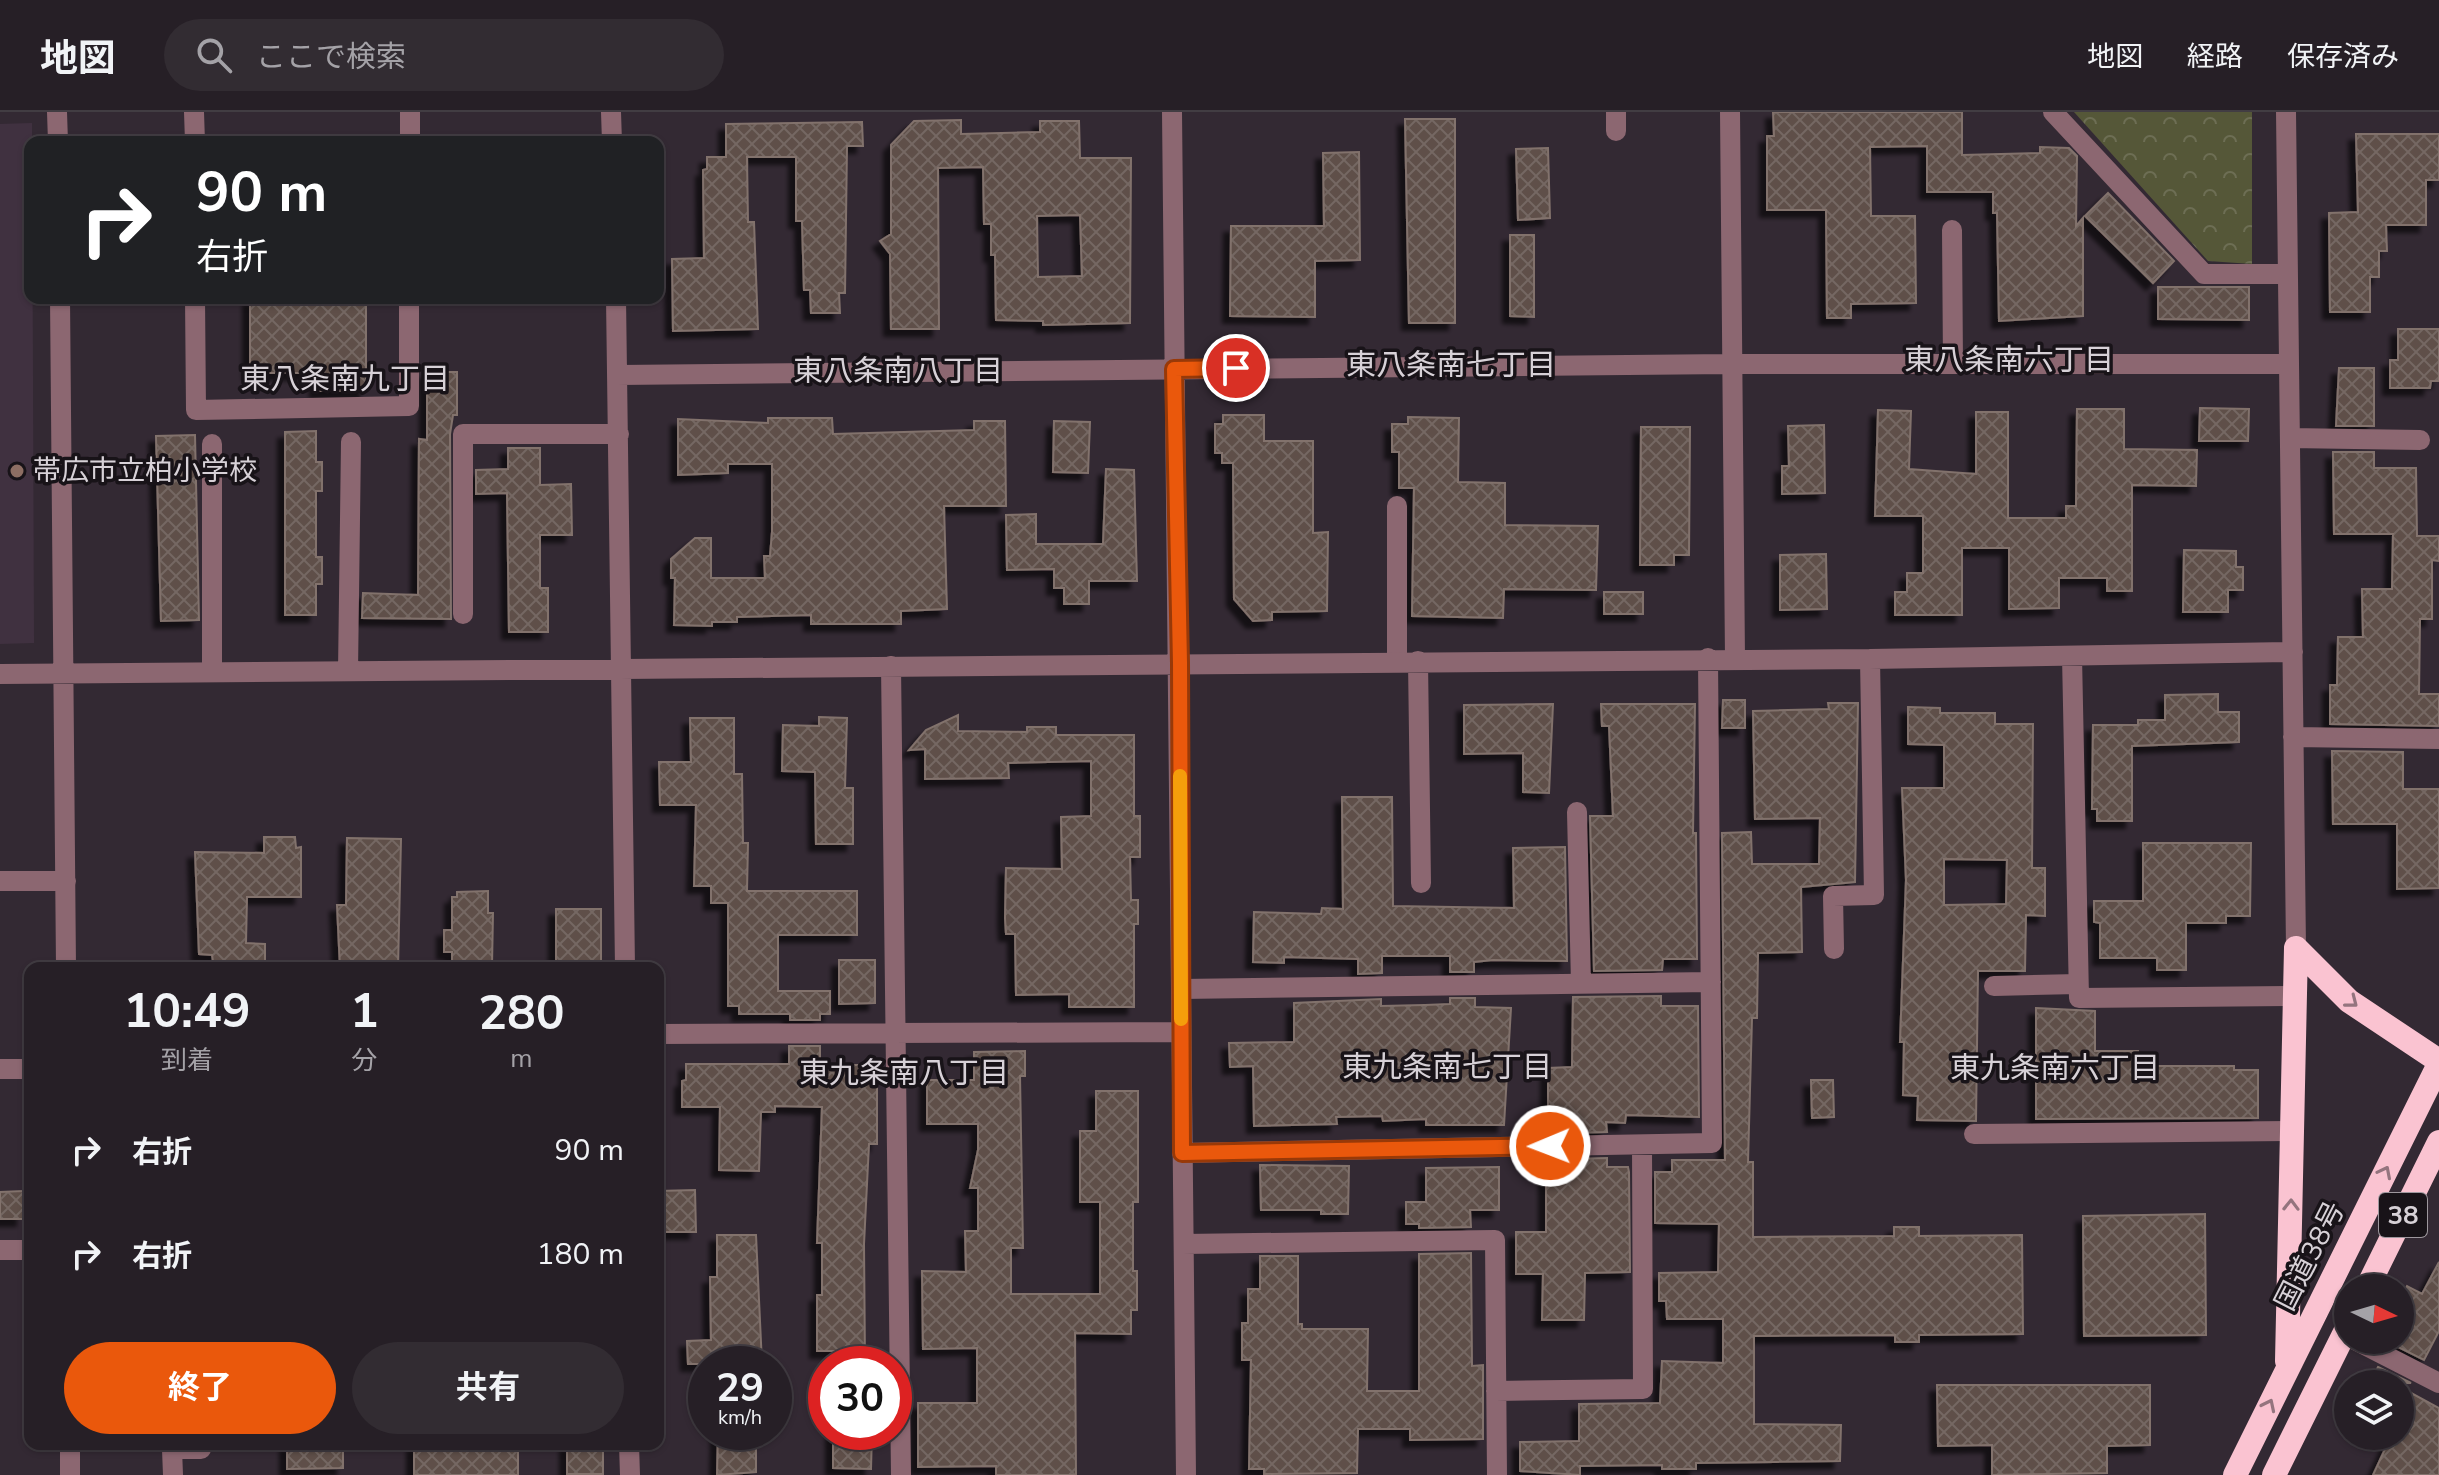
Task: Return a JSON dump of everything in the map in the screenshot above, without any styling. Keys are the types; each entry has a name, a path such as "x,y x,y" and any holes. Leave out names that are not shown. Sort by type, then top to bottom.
{"highway":[{"path":"2287,1367 2296,948"},
{"path":"2296,948 2349,1001 2439,1062"},
{"name":"国道38号","path":"2235,1475 2439,1062"},
{"name":"38","path":"2374,1274 2438,1144"},
{"path":"2274,1475 2338,1354"}],"street":[{"path":"57,112 58,136"},
{"path":"194,112 195,136"},
{"path":"410,112 410,136"},
{"path":"611,112 612,136"},
{"path":"1172,112 1186,1475"},
{"path":"1730,112 1735,659"},
{"path":"2053,112 2204,274 2288,274"},
{"path":"2286,112 2296,948"},
{"path":"1952,230 1953,364"},
{"path":"60,304 66,673 66,962"},
{"path":"195,304 196,410 409,406 409,304"},
{"path":"616,304 625,962"},
{"path":"619,375 1730,364 2289,364"},
{"path":"463,614 463,434 619,434"},
{"path":"2290,438 2420,440"},
{"path":"348,672 351,442"},
{"path":"212,444 212,672"},
{"path":"1397,506 1421,883"},
{"path":"0,674 1870,659 2293,652"},
{"path":"2072,656 2079,998 2295,996"},
{"path":"1182,1153 1712,1143 1708,658"},
{"path":"1834,949 1833,896 1874,895 1870,659"},
{"path":"891,666 901,1475"},
{"path":"2293,737 2439,739"},
{"path":"1577,812 1581,984"},
{"path":"0,881 66,881"},
{"path":"1181,989 1711,982"},
{"path":"1994,986 2078,984"},
{"path":"664,1034 1181,1032"},
{"path":"0,1069 24,1069"},
{"path":"1974,1134 2292,1131"},
{"path":"1496,1391 1643,1389 1642,1145"},
{"path":"1184,1244 1495,1240 1497,1475"},
{"path":"0,1250 24,1250"},
{"path":"2386,1354 2439,1383"},
{"path":"70,1450 70,1475"},
{"path":"172,1450 173,1475"},
{"path":"629,1450 630,1475"}],"shaded area":[{"name":"帯広市立柏小学校","path":"32,123 32,136 24,136 24,304 33,304 34,643 0,644 0,124"}],"green space":[{"path":"2074,112 2252,112 2252,264 2208,261"}],"building":[{"path":"1773,112 1962,112 1962,155 2040,153 2040,147 2069,148 2077,156 2076,226 2083,218 2083,316 1999,321 1997,213 1993,213 1993,192 1927,192 1927,146 1870,147 1871,216 1915,216 1916,303 1851,304 1851,318 1827,318 1826,210 1767,210 1767,136 1774,136"},
{"path":"1405,119 1455,119 1455,323 1409,323"},
{"path":"961,120 961,134 1040,132 1040,121 1079,121 1080,158 1131,158 1130,323 1043,325 1043,321 996,320 995,255 991,255 991,224 984,224 983,167 938,168 939,329 891,329 890,254 880,241 891,234 891,145 914,121","holes":["1080,215 1082,276 1038,277 1037,216"]},
{"path":"862,122 863,146 847,146 845,293 839,293 840,313 811,313 810,290 804,290 802,221 796,221 796,157 747,157 748,222 754,222 758,329 673,331 672,259 704,258 703,170 707,169 707,157 726,157 726,124"},
{"path":"2356,134 2439,134 2439,180 2426,180 2426,225 2386,225 2387,251 2379,251 2379,277 2370,277 2370,312 2330,312 2329,213 2358,212"},
{"path":"1548,148 1550,218 1518,220 1516,149"},
{"path":"1359,152 1360,260 1315,261 1315,317 1230,316 1231,226 1324,226 1323,153"},
{"path":"2108,193 2174,261 2153,283 2085,216"},
{"path":"1510,235 1534,235 1534,317 1510,316"},
{"path":"2158,287 2249,287 2249,320 2158,319"},
{"path":"250,304 366,304 366,391 317,391 317,373 250,373"},
{"path":"2398,329 2439,329 2439,381 2431,381 2430,388 2390,388 2390,360 2398,360"},
{"path":"2339,368 2374,368 2374,426 2336,426"},
{"path":"427,372 457,372 457,415 453,415 450,434 451,619 362,618 363,593 418,595 419,439 427,440"},
{"path":"2200,408 2249,409 2248,441 2199,441"},
{"path":"2077,409 2124,409 2124,449 2197,450 2196,486 2132,485 2132,591 2107,591 2107,578 2059,578 2059,608 2009,609 2009,548 1962,548 1962,615 1895,615 1895,592 1907,592 1907,573 1923,573 1923,516 1875,516 1878,410 1911,411 1909,469 1976,474 1976,412 2008,412 2008,518 2066,518 2066,506 2076,506"},
{"path":"1223,415 1264,415 1264,441 1313,441 1313,533 1328,532 1327,611 1272,612 1272,620 1253,621 1234,599 1233,463 1222,463 1222,453 1215,453 1215,424 1223,424"},
{"path":"1408,417 1459,418 1458,482 1505,483 1505,525 1598,526 1596,590 1504,589 1503,618 1412,616 1414,488 1399,488 1399,452 1392,452 1392,424 1408,424"},
{"path":"768,418 832,418 833,434 974,430 974,421 1005,421 1006,506 944,506 947,609 901,611 901,624 811,624 811,615 737,617 737,622 712,622 712,626 674,625 675,578 671,578 671,559 695,538 711,538 711,578 765,578 764,556 770,556 772,532 772,464 728,464 728,473 678,475 678,419 768,423"},
{"path":"1054,421 1090,422 1088,473 1053,472"},
{"path":"1824,425 1825,493 1782,494 1782,466 1789,466 1788,426"},
{"path":"1641,427 1690,427 1689,555 1674,555 1674,565 1640,565"},
{"path":"316,431 316,462 322,462 322,491 316,491 316,557 322,557 322,584 316,584 316,615 285,615 285,432"},
{"path":"195,435 199,620 161,621 156,436"},
{"path":"508,448 540,448 540,485 571,484 572,535 540,535 540,588 548,588 548,632 509,632 507,493 476,494 476,470 508,469"},
{"path":"2333,452 2374,452 2374,468 2416,468 2417,536 2439,536 2439,561 2432,560 2432,619 2420,619 2419,694 2439,694 2439,726 2330,724 2330,685 2337,685 2338,637 2363,637 2362,589 2392,589 2393,534 2334,534"},
{"path":"1106,469 1134,470 1137,581 1089,581 1089,604 1064,604 1064,588 1054,588 1054,569 1007,570 1006,515 1036,514 1036,544 1103,544"},
{"path":"2184,550 2236,551 2236,567 2243,567 2243,590 2228,590 2228,612 2183,612"},
{"path":"1826,554 1827,609 1780,610 1780,555"},
{"path":"1604,592 1643,592 1643,614 1604,614"},
{"path":"2218,694 2218,712 2239,712 2239,742 2132,746 2132,821 2097,821 2097,809 2092,809 2093,725 2138,725 2138,720 2165,720 2165,695"},
{"path":"1723,700 1745,700 1745,728 1722,728"},
{"path":"1828,703 1858,703 1855,882 1801,887 1802,952 1758,953 1757,1018 1752,1018 1748,1162 1753,1162 1753,1237 1894,1236 1894,1227 1919,1227 1919,1236 2022,1235 2023,1334 1919,1335 1919,1342 1895,1342 1895,1335 1754,1336 1754,1424 1841,1425 1840,1461 1696,1463 1696,1469 1662,1469 1662,1465 1580,1466 1580,1475 1520,1471 1520,1442 1579,1441 1579,1404 1660,1403 1662,1361 1723,1363 1723,1319 1667,1319 1666,1301 1659,1301 1659,1273 1718,1272 1719,1224 1655,1223 1655,1172 1672,1172 1672,1160 1725,1160 1722,833 1751,832 1752,864 1819,864 1820,818 1755,819 1753,711 1829,709"},
{"path":"1553,704 1549,793 1523,792 1523,753 1464,754 1464,705"},
{"path":"1601,704 1695,704 1693,833 1696,833 1697,959 1663,959 1662,970 1594,971 1590,816 1613,816 1609,726 1602,726"},
{"path":"1908,707 1940,708 1940,713 1995,713 1995,724 2033,724 2032,868 2045,868 2045,916 2026,915 2025,971 1978,971 1976,1121 1917,1120 1918,1096 1903,1095 1904,1042 1900,1042 1906,880 1902,788 1944,788 1944,745 1908,744","holes":["1944,859 2007,860 2006,904 1944,905"]},
{"path":"958,715 958,731 1027,732 1027,727 1056,727 1056,735 1134,735 1134,816 1140,816 1140,857 1130,857 1131,900 1138,900 1138,924 1134,924 1134,1007 1069,1007 1069,994 1016,995 1015,934 1006,934 1006,868 1062,869 1061,817 1091,816 1091,761 1008,763 1009,778 925,779 925,749 909,750 926,730"},
{"path":"819,717 847,718 845,788 853,788 853,844 816,844 815,772 782,771 783,725 819,726"},
{"path":"690,718 734,718 734,774 742,774 743,843 748,843 747,891 857,891 857,935 778,935 778,991 830,991 830,1014 820,1014 820,1020 790,1020 790,1014 739,1014 739,1006 728,1006 728,903 711,903 711,886 694,886 696,805 660,805 659,762 691,762"},
{"path":"2332,751 2403,752 2403,789 2439,789 2439,888 2397,889 2397,824 2333,824"},
{"path":"1342,797 1392,797 1393,906 1514,908 1513,848 1565,847 1567,961 1493,960 1474,962 1474,972 1450,972 1450,956 1382,956 1382,973 1358,974 1358,959 1284,957 1284,963 1253,962 1254,912 1321,914 1322,908 1343,909"},
{"path":"264,837 295,837 296,848 301,847 301,897 247,897 246,943 265,944 265,962 213,962 212,955 199,954 195,852 264,853"},
{"path":"347,838 401,839 398,962 340,962 337,905 346,905"},
{"path":"2143,843 2251,843 2250,916 2226,916 2226,923 2186,923 2186,970 2157,970 2157,958 2100,958 2100,923 2094,922 2094,901 2143,901"},
{"path":"488,891 488,913 493,913 492,962 452,962 452,952 444,952 444,930 452,930 452,897 457,897 457,892"},
{"path":"556,909 601,909 601,962 556,962"},
{"path":"839,960 875,960 875,1003 839,1004"},
{"path":"1661,996 1661,1006 1698,1006 1699,1117 1626,1115 1625,1123 1606,1122 1607,1132 1570,1133 1570,1125 1548,1125 1548,1068 1572,1067 1573,997"},
{"path":"1450,998 1475,998 1475,1007 1511,1008 1504,1125 1426,1125 1426,1119 1383,1121 1382,1116 1336,1117 1337,1124 1254,1126 1253,1066 1230,1067 1229,1043 1294,1042 1294,1003 1381,999 1381,1006 1425,1005 1450,1004"},
{"path":"2036,1008 2095,1011 2095,1051 2138,1051 2138,1066 2234,1066 2234,1070 2258,1070 2258,1118 2036,1119"},
{"path":"789,1046 820,1046 820,1065 865,1065 865,1069 874,1069 874,1075 877,1075 877,1144 869,1144 864,1244 865,1346 817,1346 817,1295 822,1295 822,1243 817,1243 822,1107 775,1106 775,1112 761,1112 759,1171 719,1170 720,1107 682,1107 682,1081 686,1080 686,1064 789,1064"},
{"path":"1025,1051 1025,1076 1020,1076 1023,1248 1011,1248 1011,1294 1100,1294 1100,1202 1080,1202 1080,1131 1096,1131 1096,1091 1138,1091 1138,1202 1133,1202 1133,1271 1137,1271 1137,1310 1131,1310 1131,1334 1075,1333 1076,1475 996,1475 996,1466 918,1467 918,1403 977,1403 977,1348 923,1349 922,1271 966,1272 965,1231 978,1231 978,1188 970,1188 978,1150 978,1124 927,1124 927,1080 974,1080 974,1052"},
{"path":"1811,1080 1833,1080 1834,1117 1812,1118"},
{"path":"1607,1158 1607,1167 1628,1167 1630,1272 1585,1273 1584,1320 1542,1320 1543,1274 1516,1274 1516,1232 1546,1232 1546,1167 1570,1167 1570,1159"},
{"path":"1260,1165 1349,1166 1348,1214 1321,1214 1321,1210 1261,1210"},
{"path":"1499,1167 1499,1210 1470,1210 1471,1227 1419,1228 1419,1224 1406,1224 1406,1202 1426,1202 1426,1168"},
{"path":"695,1190 696,1232 664,1232 664,1191"},
{"path":"23,1191 23,1219 0,1219 0,1192"},
{"path":"2205,1214 2206,1335 2084,1336 2083,1216"},
{"path":"717,1235 756,1235 761,1346 688,1346 688,1364 687,1341 711,1340 710,1277 717,1277"},
{"path":"1471,1253 1472,1366 1483,1365 1483,1439 1410,1440 1410,1429 1358,1429 1357,1473 1264,1474 1264,1469 1249,1469 1251,1360 1242,1360 1242,1323 1248,1323 1248,1289 1260,1289 1260,1256 1298,1256 1298,1324 1302,1324 1302,1329 1368,1329 1367,1391 1419,1391 1419,1254"},
{"path":"2439,1262 2439,1331 2424,1360 2412,1354 2414,1290 2422,1294"},
{"path":"1937,1385 2150,1385 2150,1445 2107,1446 2107,1473 1992,1475 1992,1445 1938,1446"},
{"path":"2414,1395 2439,1408 2439,1475 2373,1475 2385,1450 2414,1450"},
{"path":"287,1450 343,1450 343,1468 287,1469"},
{"path":"414,1450 518,1450 518,1475 414,1475"},
{"path":"567,1450 603,1450 603,1474 567,1474"},
{"path":"718,1450 756,1450 756,1472 717,1475"},
{"path":"833,1450 872,1450 871,1469 833,1468"}],"slow traffic":[{"path":"1180,776 1181,1019"}],"place":[{"name":"帯広市立柏小学校","path":"17,471"}],"district":[{"name":"東八条南六丁目","path":"2009,360"},
{"name":"東八条南七丁目","path":"1451,365"},
{"name":"東八条南八丁目","path":"898,371"},
{"name":"東八条南九丁目","path":"345,379"},
{"name":"東九条南七丁目","path":"1447,1067"},
{"name":"東九条南六丁目","path":"2055,1068"},
{"name":"東九条南八丁目","path":"904,1073"}],"route":[{"path":"1236,368 1174,369 1180,663 1182,1153 1550,1146"}]}
